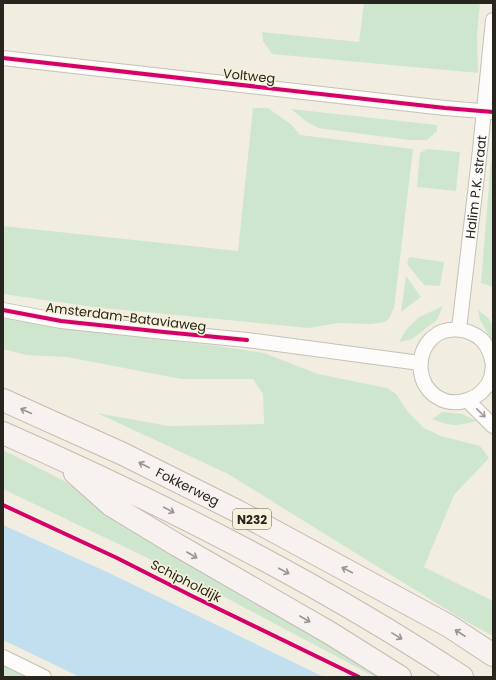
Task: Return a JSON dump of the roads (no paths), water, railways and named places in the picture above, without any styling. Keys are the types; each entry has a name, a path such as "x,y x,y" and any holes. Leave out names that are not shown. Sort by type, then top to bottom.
{"main road":[{"name":"Fokkerweg","path":"3,400 123,454 237,511 449,626 493,654"},
{"name":"N232","path":"3,433 146,498 304,581 417,647 462,677"},
{"name":"N232","path":"58,457 112,505 176,546 330,633 400,677"}],"street":[{"name":"Halim P.K. straat","path":"459,329 480,150 488,112 493,20"},
{"name":"Voltweg","path":"3,58 488,112"},
{"name":"Amsterdam-Bataviaweg","path":"3,310 61,321 247,340 420,362"},
{"path":"459,329 472,333 483,341 490,352 492,374 482,392 468,401 458,402 447,401 438,397 427,388 421,376 420,362 424,349 433,338 445,331 459,329"},
{"path":"468,401 493,426"},
{"path":"3,657 44,677"}],"water":[{"path":"3,525 107,572 324,677 80,677 3,640"}]}
